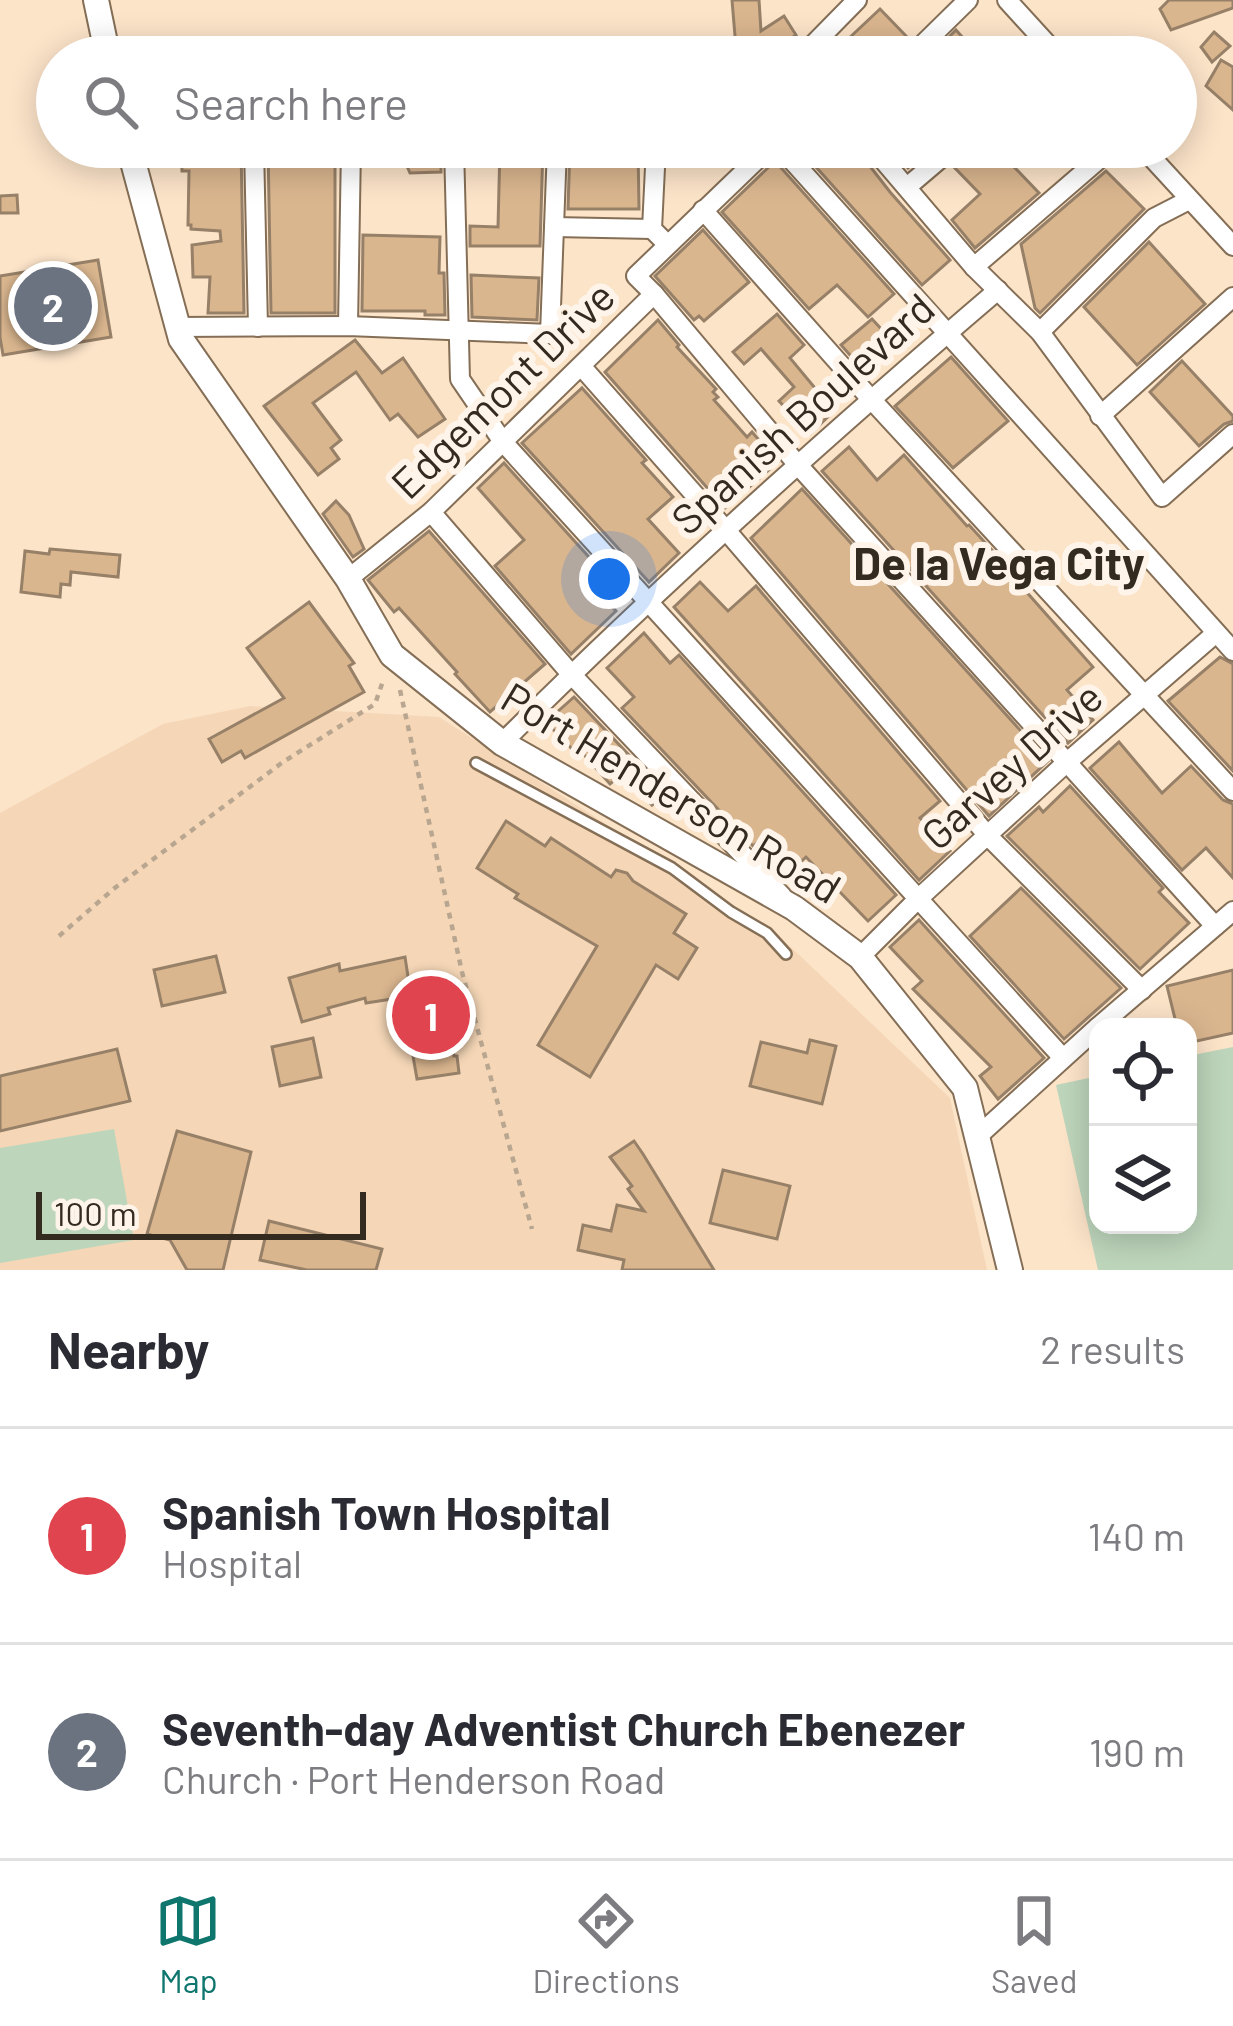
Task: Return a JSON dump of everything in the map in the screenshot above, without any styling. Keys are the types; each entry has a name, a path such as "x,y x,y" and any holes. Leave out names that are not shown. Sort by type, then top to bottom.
{"street":[{"path":"96,0 104,36"},
{"path":"822,36 857,0"},
{"path":"931,36 968,0"},
{"path":"1007,0 1040,36"},
{"name":"Port Henderson Road","path":"135,168 181,338 348,579 392,655 502,743 794,908 860,957 965,1088 1010,1270"},
{"path":"254,168 258,326"},
{"path":"348,326 352,168"},
{"path":"455,168 460,379 503,442 1063,1058"},
{"path":"178,327 348,326 550,334 556,168"},
{"path":"652,229 655,168"},
{"name":"Edgemont Drive","path":"348,579 431,512 655,294 636,276 748,168"},
{"path":"799,168 1233,652"},
{"path":"890,168 974,267 1040,332 1162,497 1233,434"},
{"path":"907,187 929,168"},
{"path":"974,267 1088,168"},
{"path":"1161,168 1233,247"},
{"path":"1040,332 1154,218 1189,200"},
{"path":"703,210 1233,791"},
{"path":"554,226 652,229 667,244"},
{"name":"Spanish Boulevard","path":"502,743 725,529 998,290"},
{"path":"655,294 797,464 1215,926"},
{"path":"1100,416 1233,297"},
{"path":"581,367 988,837 1142,990"},
{"path":"431,512 571,674 794,908"},
{"name":"Garvey Drive","path":"860,957 1066,763 1216,633"},
{"path":"1109,1018 1233,911"},
{"path":"978,1136 1089,1035"}],"lane":[{"path":"476,763 672,868 766,933 786,954"}],"path":[{"path":"59,936 116,887 283,762 374,704 392,655"},
{"path":"392,655 462,972 532,1229"}],"shaded area":[{"path":"250,706 439,717 776,933 950,1098 987,1270 0,1270 0,813 163,724"}],"green space":[{"path":"1233,1047 1233,1270 1098,1270 1090,1234 1197,1234 1197,1054"},
{"path":"1089,1078 1089,1230 1056,1085"},
{"path":"114,1129 134,1240 0,1263 0,1148"}],"building":[{"path":"732,0 759,0 761,31 784,16 796,35 795,36 735,36"},
{"path":"1169,0 1233,0 1233,8 1171,30 1160,9"},
{"path":"880,9 906,36 851,36"},
{"path":"1214,32 1230,46 1212,62 1201,47"},
{"path":"1221,60 1233,67 1233,110 1206,86"},
{"path":"241,168 244,313 208,313 210,277 193,277 192,245 221,241 220,231 188,225 189,171 182,171"},
{"path":"268,168 335,168 335,313 271,313"},
{"path":"408,168 441,168 441,172 410,173"},
{"path":"499,168 542,168 540,246 470,246 470,226 498,227"},
{"path":"569,168 638,168 639,209 568,209"},
{"path":"768,168 781,168 894,294 868,317 837,285 809,309 722,212"},
{"path":"817,168 871,168 950,260 922,285"},
{"path":"955,168 1015,168 1039,193 975,248 952,220 980,194"},
{"path":"1106,171 1144,209 1040,313 1021,244"},
{"path":"17,195 18,213 0,213 0,196"},
{"path":"703,230 749,282 704,321 699,316 694,320 655,276"},
{"path":"363,235 440,237 445,315 362,311"},
{"path":"1149,242 1205,304 1137,365 1084,307"},
{"path":"98,260 111,337 3,355 0,276"},
{"path":"471,275 539,278 537,320 472,317"},
{"path":"777,314 804,345 790,358 834,411 810,434 779,401 794,387 761,349 744,364 733,352"},
{"path":"872,319 897,346 867,374 841,345"},
{"path":"658,320 716,389 714,400 747,437 752,432 778,462 725,508 605,372"},
{"path":"355,340 382,373 403,358 445,419 418,437 398,414 390,420 356,372 313,403 341,440 331,448 339,459 318,475 264,406"},
{"path":"951,357 1008,421 953,468 895,406"},
{"path":"1182,361 1233,416 1233,421 1199,446 1150,392"},
{"path":"582,388 673,497 648,519 679,553 649,582 522,443"},
{"path":"849,447 877,480 904,455 1093,667 1067,690 1093,720 1068,743 822,471"},
{"path":"504,463 597,566 584,578 616,611 571,654 495,566 524,540 478,488"},
{"path":"802,489 1048,761 989,816 751,538"},
{"path":"336,501 349,515 364,549 353,557 323,514"},
{"path":"429,531 545,664 490,712 399,608 394,612 368,580"},
{"path":"50,549 120,555 118,577 71,572 70,585 61,584 60,597 21,592 25,551 49,554"},
{"path":"700,582 728,611 756,586 940,801 920,818 950,851 919,880 674,607"},
{"path":"309,602 354,663 349,666 364,692 245,758 241,751 222,762 209,739 284,698 247,648"},
{"path":"644,633 670,663 679,655 896,895 868,921 806,857 787,875 757,843 753,846 622,708 634,697 607,668"},
{"path":"1220,657 1233,664 1233,771 1168,701"},
{"path":"574,697 665,793 652,805 623,773 610,784 546,722"},
{"path":"1119,742 1162,793 1191,766 1223,800 1233,804 1233,878 1206,848 1182,870 1090,768"},
{"path":"1070,786 1189,923 1140,969 1007,836"},
{"path":"506,821 545,846 551,838 611,877 616,870 627,873 686,914 674,933 697,948 678,979 656,965 590,1077 538,1045 597,946 515,898 518,894 477,868"},
{"path":"1021,888 1121,988 1064,1039 970,936"},
{"path":"919,920 1044,1058 998,1099 980,1076 991,1067 913,989 922,981 890,947"},
{"path":"216,956 225,992 162,1006 154,970"},
{"path":"405,957 411,996 366,1003 365,998 328,1008 330,1014 302,1022 289,978 339,964 340,971"},
{"path":"1233,970 1233,1033 1197,1041 1197,1018 1175,1018 1167,986"},
{"path":"313,1038 321,1077 280,1086 272,1047"},
{"path":"810,1040 836,1046 822,1104 750,1086 761,1042 807,1053"},
{"path":"117,1049 130,1101 0,1131 0,1076"},
{"path":"453,1050 459,1073 417,1079 413,1056"},
{"path":"177,1131 251,1152 223,1270 187,1270 170,1240 147,1234"},
{"path":"634,1141 714,1270 622,1270 624,1260 578,1250 583,1225 611,1231 617,1205 644,1211 610,1157"},
{"path":"723,1170 790,1186 777,1239 710,1223"},
{"path":"269,1221 382,1249 376,1270 307,1270 260,1260"}],"place":[{"name":"Seventh-day Adventist Church Ebenezer","path":"53,306"},
{"name":"Spanish Town Hospital","path":"431,1015"}],"district":[{"name":"De la Vega City","path":"999,564"}]}
